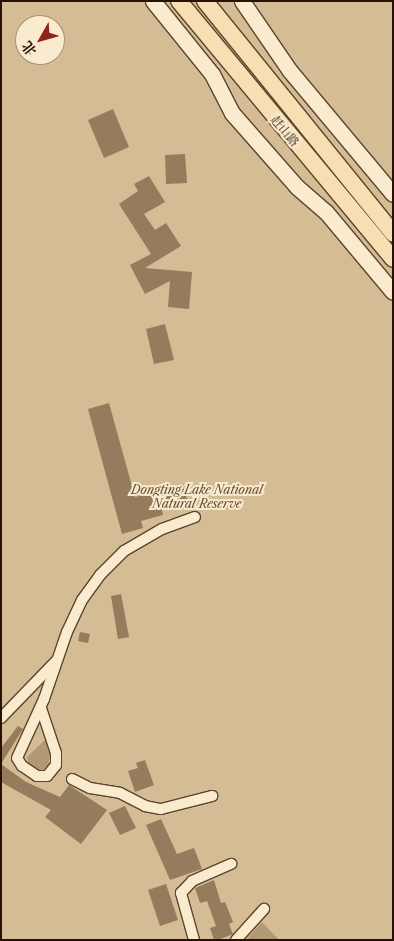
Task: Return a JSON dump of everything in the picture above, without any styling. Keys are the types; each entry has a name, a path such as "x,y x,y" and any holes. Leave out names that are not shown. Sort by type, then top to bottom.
{"main road":[{"path":"153,1 212,74 232,113 297,186 326,212 393,292"},
{"name":"赶山路","path":"179,1 393,259"},
{"name":"赶山路","path":"205,1 393,232"},
{"path":"242,1 290,70 393,194"}],"street":[{"path":"40,708 56,753 56,765 47,776 37,776 22,766 17,758 40,708 82,600 100,575 124,551 162,529 195,517"},
{"path":"1,718 58,660"},
{"path":"72,779 90,788 120,793 145,806 161,809 212,796"},
{"path":"194,940 181,893 192,881 231,864"},
{"path":"236,940 264,909"}],"green space":[{"name":"Dongting Lake National Natural Reserve","path":"1,1 393,1 393,940 1,940"}],"shaded area":[{"path":"47,738 52,750 48,766 41,771 28,764 27,757"},
{"path":"262,922 279,940 246,940"}],"building":[{"path":"113,109 129,147 104,158 88,120"},
{"path":"185,154 187,183 166,184 165,155"},
{"path":"149,176 165,202 144,214 155,230 166,223 181,246 145,268 192,272 189,309 168,307 170,281 145,294 130,265 151,254 119,204 138,191 134,184"},
{"path":"165,324 174,360 154,364 146,329"},
{"path":"109,403 135,497 183,484 187,499 161,506 163,515 141,521 143,528 122,534 88,409"},
{"path":"121,594 129,637 118,639 111,596"},
{"path":"80,632 90,634 88,643 78,641"},
{"path":"18,726 23,729 1,764 1,748"},
{"path":"145,760 154,785 135,792 128,771 138,768 136,763"},
{"path":"1,764 26,782 60,797 69,785 107,810 81,844 45,817 51,810 1,782"},
{"path":"125,806 136,828 120,835 109,813"},
{"path":"161,819 177,854 194,848 202,869 170,880 146,825"},
{"path":"214,880 221,903 225,902 233,922 229,924 233,934 218,940 214,940 210,928 216,926 207,901 200,903 195,888"},
{"path":"166,884 178,920 160,926 148,890"}]}
